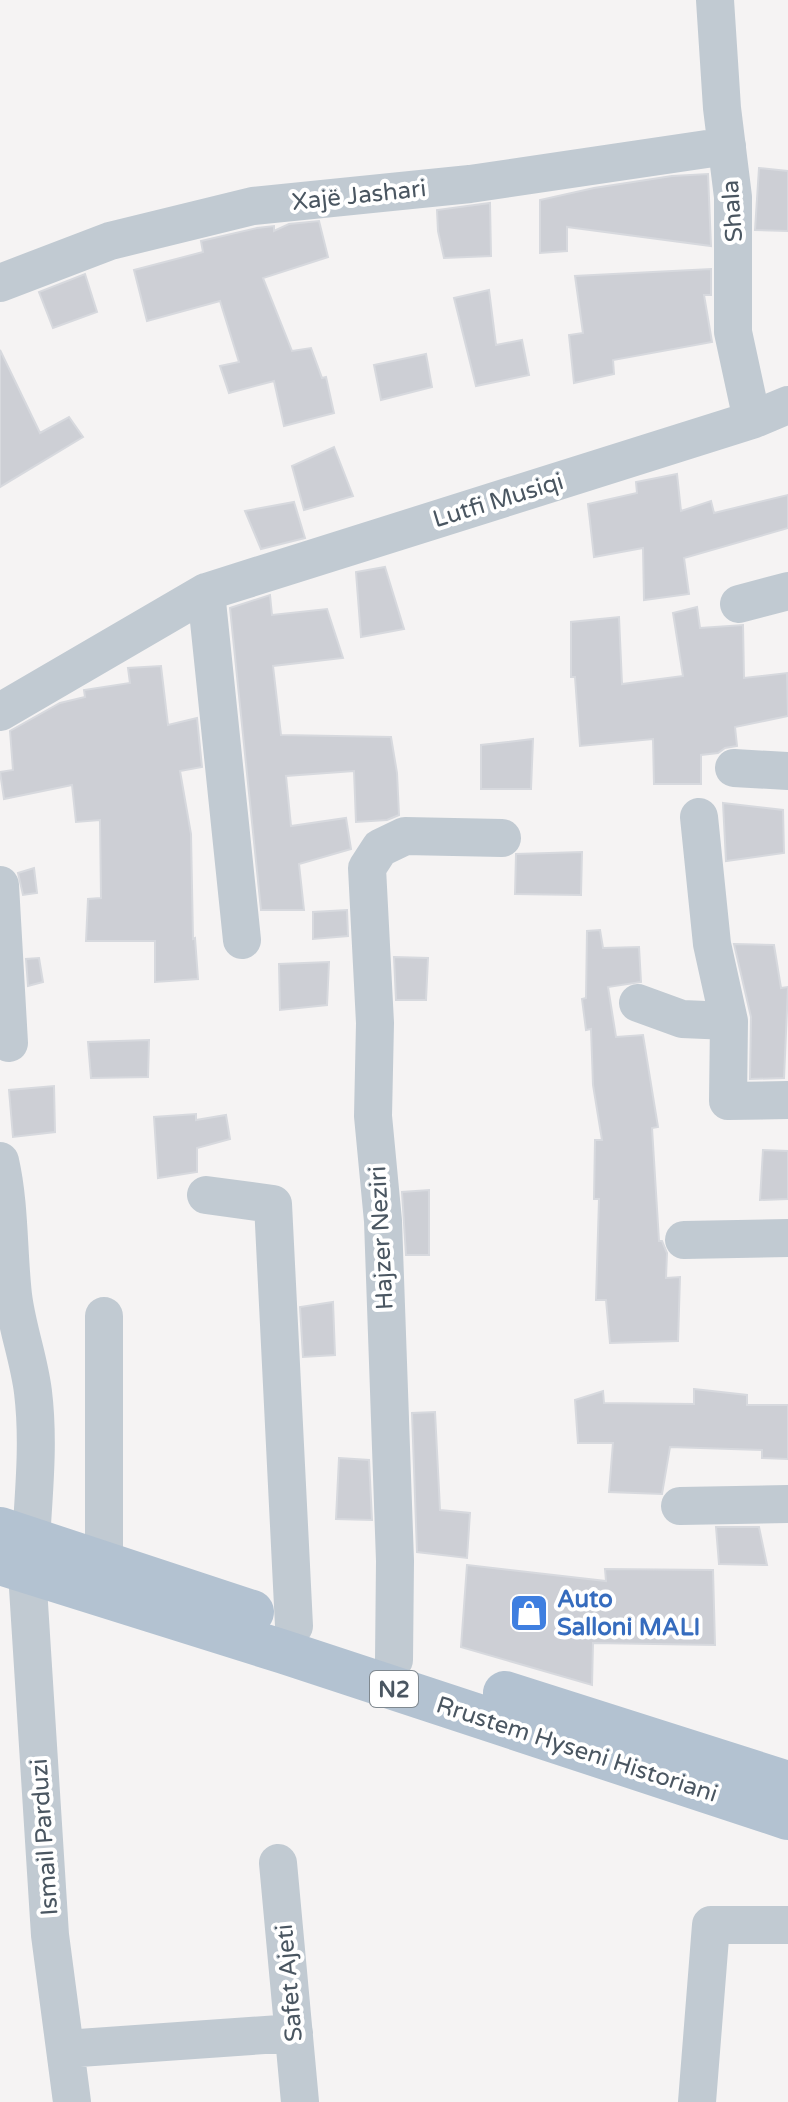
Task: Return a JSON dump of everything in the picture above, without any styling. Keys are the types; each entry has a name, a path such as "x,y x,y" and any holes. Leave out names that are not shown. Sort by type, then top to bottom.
{"main road":[{"name":"Rrustem Hyseni Historiani","path":"15,1551 104,1564 394,1660 788,1783"},
{"name":"Rrustem Hyseni Historiani","path":"15,1551 299,1657 788,1818"}],"street":[{"name":"Shala","path":"715,0 722,108 733,197 733,332 752,420"},
{"name":"Xajë Jashari","path":"0,283 110,241 253,206 470,184 727,146"},
{"name":"Lutfi Musiqi","path":"0,712 206,592 752,420 788,405"},
{"path":"739,604 788,591"},
{"path":"206,592 242,940"},
{"path":"734,768 788,771"},
{"path":"699,817 712,944 729,1021 728,1101 788,1100"},
{"name":"Hajzer Neziri","path":"394,1660 395,1561 383,1221 373,1116 375,1023 367,868 380,848 405,836 502,838"},
{"path":"0,885 9,1043"},
{"path":"638,1003 682,1019 729,1021"},
{"name":"Ismail Parduzi","path":"0,1161 9,1209 8,1247 14,1305 33,1388 37,1430 15,1551 50,1935 72,2102"},
{"path":"206,1195 273,1204 294,1626"},
{"path":"788,1238 690,1250 788,1260"},
{"path":"104,1316 104,1564"},
{"path":"680,1506 788,1504"},
{"name":"Safet Ajeti","path":"278,1863 300,2102"},
{"path":"697,2102 711,1925 788,1925"},
{"path":"65,2049 294,2033"}],"building":[{"path":"759,168 788,171 788,231 755,230"},
{"path":"708,174 711,246 567,227 567,251 540,253 540,200 594,188 672,176"},
{"path":"490,203 491,256 444,258 437,210"},
{"path":"319,221 328,257 263,278 292,351 311,348 322,378 326,377 334,413 284,426 274,381 229,393 220,366 239,362 220,301 147,321 134,270 203,252 201,241 257,228 274,226 274,231 289,224"},
{"path":"711,269 711,295 704,295 712,342 613,360 614,374 574,383 569,335 583,333 575,276"},
{"path":"85,274 97,312 53,328 39,292"},
{"path":"489,290 496,345 522,340 529,375 476,386 454,298"},
{"path":"0,350 40,433 69,417 83,437 0,487"},
{"path":"426,354 432,387 381,400 374,365"},
{"path":"334,447 353,496 304,510 292,466"},
{"path":"677,474 681,511 711,501 714,513 788,495 788,528 684,558 689,594 644,600 643,548 594,557 588,504 637,493 636,482"},
{"path":"294,502 305,538 261,549 245,511"},
{"path":"385,567 404,629 361,637 356,572"},
{"path":"270,595 272,615 327,609 343,658 273,666 281,735 391,737 397,773 399,815 387,820 356,822 354,771 286,776 291,826 346,818 351,849 299,864 304,910 261,910 230,608"},
{"path":"697,607 700,628 743,625 744,678 787,673 788,716 735,727 737,746 701,755 701,784 654,784 653,739 580,746 575,677 571,677 571,622 619,617 622,684 683,676 673,613"},
{"path":"161,666 168,725 197,718 202,767 180,771 191,834 193,939 198,979 155,982 155,941 86,941 88,899 101,898 100,820 76,822 72,785 4,799 0,772 13,770 10,731 60,703 85,697 84,690 130,683 128,668"},
{"path":"533,739 531,789 481,789 481,745"},
{"path":"723,803 783,810 784,853 726,861"},
{"path":"582,852 581,895 515,894 516,854"},
{"path":"34,868 37,893 23,895 18,873"},
{"path":"347,910 348,936 313,939 313,912"},
{"path":"600,930 603,948 639,947 641,982 608,987 616,1037 643,1035 658,1127 652,1128 659,1241 662,1241 667,1253 666,1278 680,1277 678,1341 610,1343 606,1300 596,1300 599,1199 594,1199 595,1140 602,1140 593,1085 591,1029 586,1030 582,999 586,998 587,931"},
{"path":"734,944 774,945 781,988 788,987 784,1078 750,1079 751,1017"},
{"path":"394,957 428,958 426,1000 396,1000"},
{"path":"39,958 43,982 28,986 26,959"},
{"path":"329,962 327,1005 280,1010 279,964"},
{"path":"149,1040 148,1077 91,1078 88,1042"},
{"path":"54,1086 55,1132 13,1137 9,1090"},
{"path":"196,1114 196,1120 226,1115 230,1139 197,1148 197,1172 158,1178 154,1117"},
{"path":"763,1150 788,1151 788,1199 760,1200"},
{"path":"429,1190 429,1255 406,1255 402,1192"},
{"path":"333,1302 335,1355 303,1357 300,1307"},
{"path":"694,1389 747,1395 747,1405 788,1405 788,1459 762,1458 762,1450 670,1447 662,1494 609,1492 613,1443 578,1443 575,1400 603,1391 604,1403 694,1404"},
{"path":"435,1412 440,1510 470,1513 467,1558 417,1552 412,1413"},
{"path":"339,1458 369,1460 372,1520 336,1519"},
{"path":"716,1527 759,1527 767,1565 719,1564"},
{"path":"467,1565 606,1581 605,1569 713,1570 715,1645 593,1643 592,1685 461,1647"}],"place":[{"name":"Auto Salloni MALI","path":"529,1613"}]}
